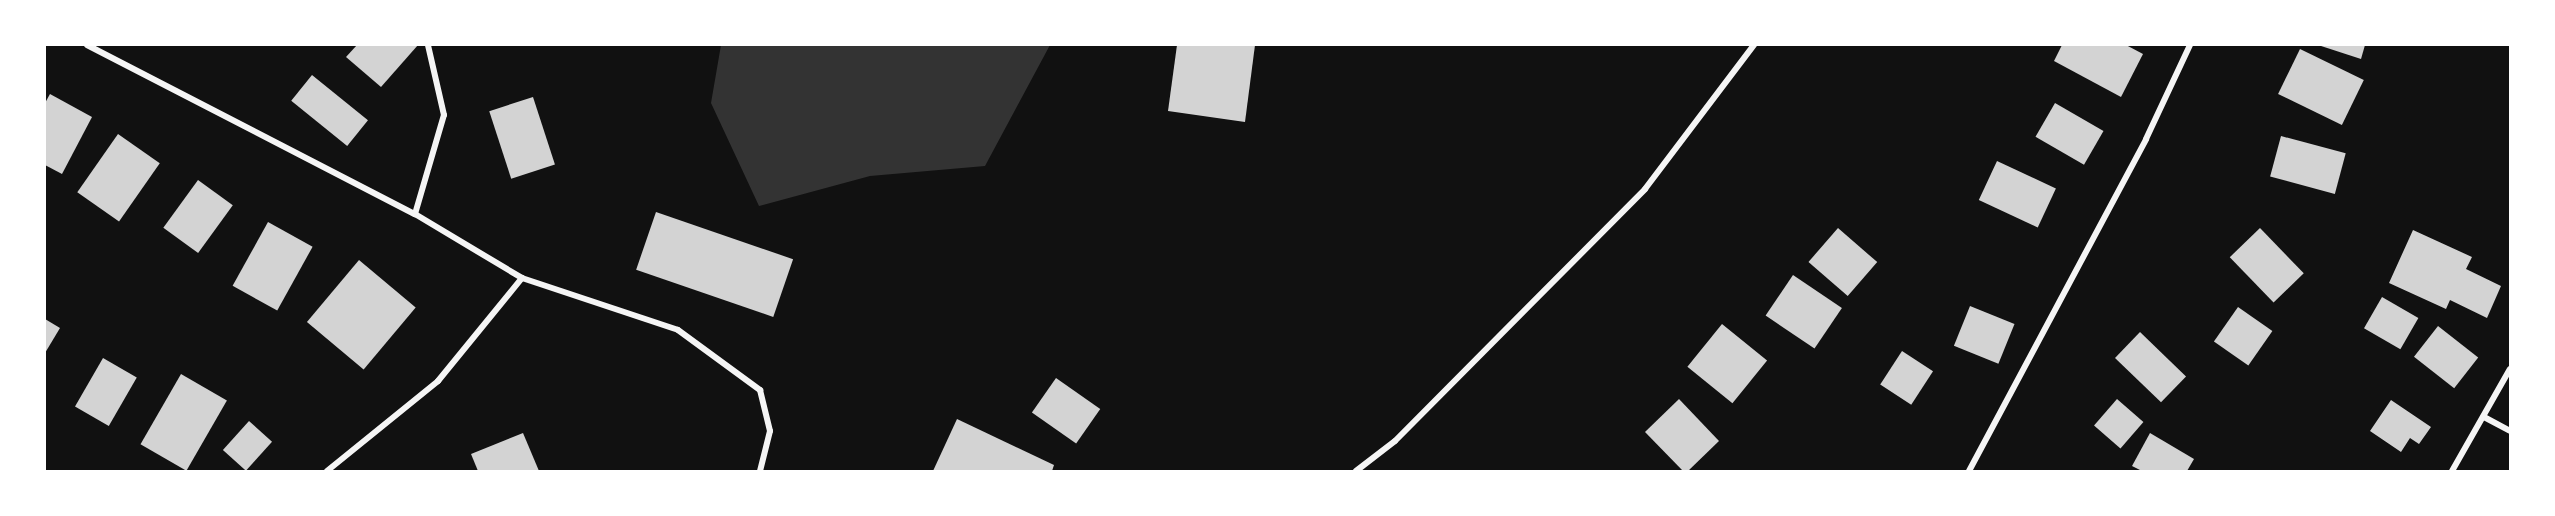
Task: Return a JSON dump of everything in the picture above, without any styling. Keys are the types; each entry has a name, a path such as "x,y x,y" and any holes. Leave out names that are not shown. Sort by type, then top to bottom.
{"street":[{"path":"87,45 415,214 522,278 678,330 760,390 770,431 760,471"},
{"path":"415,214 444,115 428,45"},
{"path":"1356,471 1395,441 1645,189 1754,45"},
{"path":"1969,471 2146,139 2190,45"},
{"path":"327,471 438,381 522,278"},
{"path":"2452,471 2510,369"},
{"path":"2484,417 2510,431"}],"shaded area":[{"path":"721,45 1050,45 985,166 870,176 759,206 711,103"}],"building":[{"path":"357,45 418,45 381,87 346,57"},
{"path":"1177,45 1255,45 1245,122 1168,111"},
{"path":"2062,45 2126,45 2143,54 2121,97 2054,61"},
{"path":"2318,45 2365,45 2361,59"},
{"path":"2300,49 2364,80 2342,125 2278,94"},
{"path":"312,75 368,120 347,146 291,101"},
{"path":"50,94 92,117 62,174 45,165 45,103"},
{"path":"533,97 555,165 511,179 489,111"},
{"path":"2055,103 2103,131 2084,165 2036,137"},
{"path":"118,134 160,163 119,221 77,192"},
{"path":"2281,136 2346,153 2335,194 2270,177"},
{"path":"1997,161 2056,188 2038,227 1979,200"},
{"path":"198,180 233,205 198,253 163,228"},
{"path":"656,212 793,259 773,317 636,270"},
{"path":"268,222 313,247 277,311 233,286"},
{"path":"1838,228 1877,262 1848,296 1808,262"},
{"path":"2260,228 2304,273 2274,302 2230,257"},
{"path":"2413,230 2472,257 2466,269 2501,286 2487,318 2450,300 2446,309 2389,283"},
{"path":"359,260 416,308 364,370 307,322"},
{"path":"1793,275 1842,308 1815,349 1766,316"},
{"path":"2382,297 2418,318 2400,349 2364,328"},
{"path":"1970,306 2015,324 1998,364 1954,346"},
{"path":"2238,307 2272,331 2248,365 2214,341"},
{"path":"45,319 60,328 45,353"},
{"path":"1722,324 1767,361 1732,403 1687,367"},
{"path":"2438,326 2478,357 2454,388 2414,357"},
{"path":"2140,332 2186,376 2161,402 2115,358"},
{"path":"1902,351 1933,371 1911,405 1880,385"},
{"path":"103,358 137,378 109,426 75,406"},
{"path":"181,374 227,400 186,471 140,444"},
{"path":"1056,378 1100,409 1076,443 1032,412"},
{"path":"1679,399 1719,441 1688,471 1683,471 1645,432"},
{"path":"2117,399 2143,422 2120,448 2094,425"},
{"path":"2391,400 2431,427 2419,444 2410,438 2401,452 2370,431"},
{"path":"957,419 1054,465 1052,471 933,471"},
{"path":"249,421 272,442 246,471 223,450"},
{"path":"523,433 539,471 478,471 471,454"},
{"path":"2150,433 2194,459 2187,471 2142,471 2132,466"}]}
